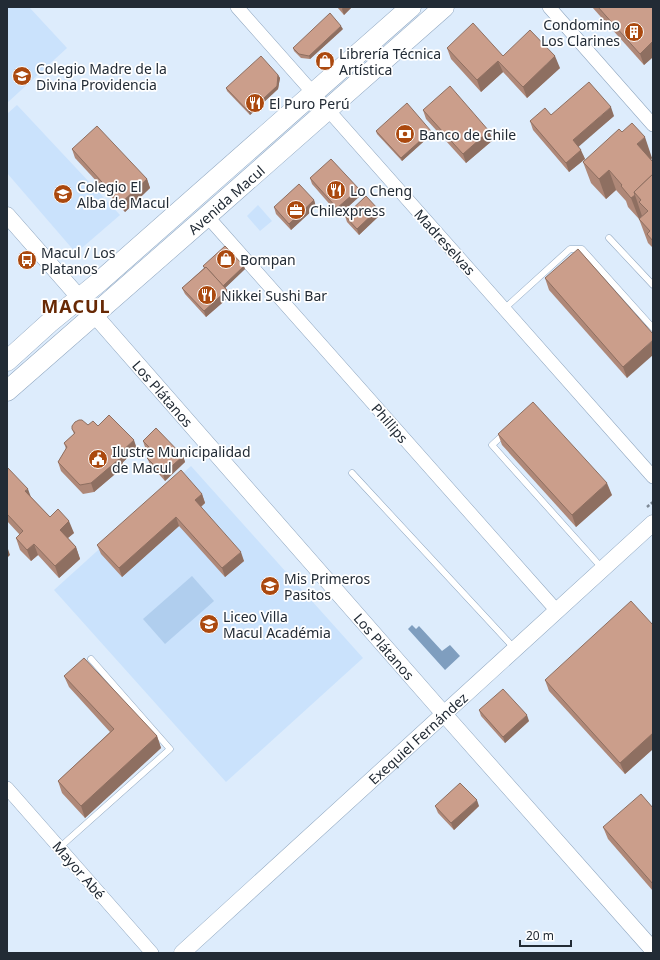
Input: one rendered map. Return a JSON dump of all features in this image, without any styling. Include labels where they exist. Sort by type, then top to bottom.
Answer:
[{"type":"main road","name":"Avenida Macul","points":[[7,361],[411,7]]},
{"type":"main road","name":"Avenida Macul","points":[[7,391],[208,216],[444,7]]},
{"type":"street","name":"Madreselvas","points":[[237,7],[653,477]]},
{"type":"street","points":[[549,7],[653,125]]},
{"type":"street","name":"Los Plátanos","points":[[7,215],[653,950]]},
{"type":"street","name":"Phillips","points":[[208,216],[557,611]]},
{"type":"street","name":"Exequiel Fernández","points":[[182,953],[653,523]]},
{"type":"street","name":"Mayor Abé","points":[[7,788],[152,953]]},
{"type":"lane","points":[[610,238],[653,285]]},
{"type":"lane","points":[[504,309],[570,249],[582,249],[653,328]]},
{"type":"lane","points":[[509,430],[492,445],[603,569]]},
{"type":"lane","points":[[352,473],[515,649]]},
{"type":"lane","points":[[59,848],[170,749],[91,659]]},
{"type":"shaded area","name":"Colegio Madre de la Divina Providencia","points":[[7,7],[29,7],[67,48],[7,103]]},
{"type":"shaded area","name":"Colegio El Alba de Macul","points":[[17,105],[120,215],[76,253],[7,173],[7,114]]},
{"type":"shaded area","points":[[258,205],[272,221],[260,231],[247,216]]},
{"type":"shaded area","name":"Liceo Villa Macul Académia","points":[[191,466],[363,658],[226,782],[54,590]]},
{"type":"shaded area","points":[[192,576],[214,601],[165,644],[143,619]]},
{"type":"shaded area","points":[[412,625],[416,629],[419,626],[442,651],[450,645],[460,656],[445,670],[408,629]]},
{"type":"building","name":"Condomino Los Clarines","points":[[598,7],[653,7],[653,41],[640,54]]},
{"type":"building","points":[[330,13],[341,26],[309,56],[299,54],[293,48]]},
{"type":"building","points":[[473,23],[503,56],[530,30],[555,56],[523,87],[498,61],[477,80],[447,48]]},
{"type":"building","points":[[261,56],[278,75],[277,86],[249,112],[226,88]]},
{"type":"building","points":[[589,82],[611,107],[573,140],[581,150],[566,163],[530,121],[545,108],[551,115]]},
{"type":"building","points":[[450,86],[489,131],[463,154],[423,110]]},
{"type":"building","name":"Banco de Chile","points":[[407,103],[431,131],[401,158],[376,131]]},
{"type":"building","points":[[632,123],[645,137],[637,144],[653,162],[653,174],[634,192],[635,195],[631,198],[609,170],[599,179],[583,162],[619,129],[622,132]]},
{"type":"building","points":[[97,126],[147,179],[121,203],[72,149]]},
{"type":"building","name":"Lo Cheng","points":[[331,159],[359,189],[337,208],[310,178]]},
{"type":"building","points":[[653,174],[653,241],[647,234],[650,231],[639,219],[648,211],[639,202],[641,200],[634,192]]},
{"type":"building","name":"Chilexpress","points":[[299,184],[314,200],[289,224],[274,207]]},
{"type":"building","points":[[366,196],[378,209],[357,229],[345,216]]},
{"type":"building","name":"Bompan","points":[[225,246],[244,266],[223,286],[206,267],[205,268],[203,266]]},
{"type":"building","points":[[578,249],[653,334],[653,340],[623,367],[545,278]]},
{"type":"building","name":"Nikkei Sushi Bar","points":[[206,267],[227,290],[204,311],[182,288]]},
{"type":"building","points":[[533,402],[607,483],[572,515],[498,434]]},
{"type":"building","name":"Ilustre Municipalidad de Macul","points":[[109,415],[134,440],[120,453],[118,460],[91,483],[80,485],[58,462],[67,447],[64,443],[75,433],[72,426],[75,422],[82,420],[88,425],[93,421],[98,426]]},
{"type":"building","points":[[156,428],[183,456],[163,474],[147,458],[154,452],[143,441]]},
{"type":"building","points":[[7,467],[28,489],[25,491],[50,517],[58,509],[69,521],[60,530],[76,547],[55,566],[34,544],[27,550],[16,538],[23,531],[7,514]]},
{"type":"building","points":[[181,470],[202,494],[195,500],[241,552],[222,568],[176,517],[119,568],[97,545]]},
{"type":"building","points":[[631,601],[653,625],[653,733],[620,763],[545,680]]},
{"type":"building","points":[[84,658],[157,736],[81,806],[58,781],[114,729],[64,676]]},
{"type":"building","points":[[503,689],[527,715],[503,737],[479,710]]},
{"type":"building","points":[[460,783],[477,800],[451,823],[435,806]]},
{"type":"building","points":[[641,794],[653,808],[653,884],[603,827]]},
{"type":"place","name":"Condomino Los Clarines","points":[[634,32]]},
{"type":"place","name":"Librería Técnica Artística","points":[[325,61]]},
{"type":"place","name":"Colegio Madre de la Divina Providencia","points":[[22,76]]},
{"type":"place","name":"El Puro Perú","points":[[255,103]]},
{"type":"place","name":"Banco de Chile","points":[[405,134]]},
{"type":"place","name":"Lo Cheng","points":[[336,190]]},
{"type":"place","name":"Colegio El Alba de Macul","points":[[63,194]]},
{"type":"place","name":"Chilexpress","points":[[296,210]]},
{"type":"place","name":"Bompan","points":[[226,259]]},
{"type":"place","name":"Macul / Los Platanos","points":[[27,260]]},
{"type":"place","name":"Nikkei Sushi Bar","points":[[207,295]]},
{"type":"place","name":"Ilustre Municipalidad de Macul","points":[[98,459]]},
{"type":"place","name":"Mis Primeros Pasitos","points":[[270,586]]},
{"type":"place","name":"Liceo Villa Macul Académia","points":[[209,624]]},
{"type":"district","name":"MACUL","points":[[76,306]]}]
